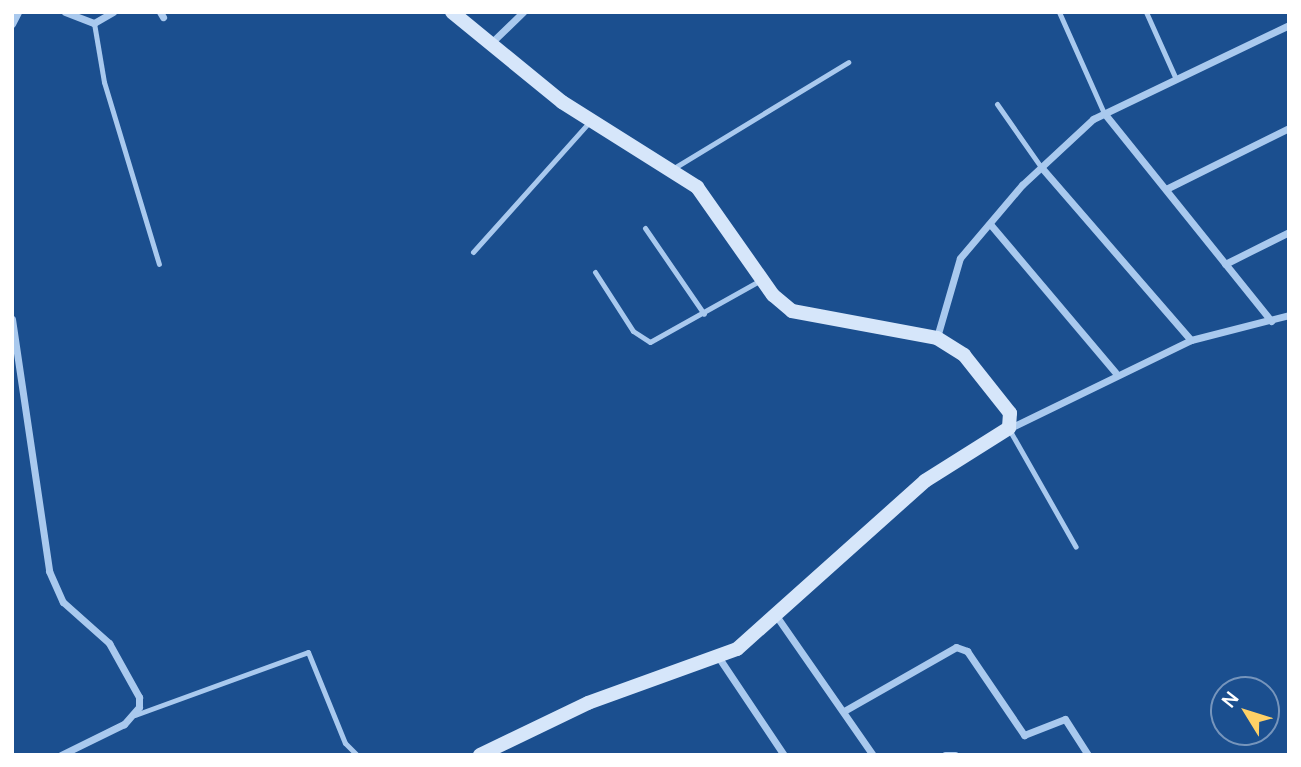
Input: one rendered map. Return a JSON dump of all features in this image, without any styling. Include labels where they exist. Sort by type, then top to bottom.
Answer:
[{"type":"street","points":[[12,24],[18,12]]},
{"type":"street","points":[[65,12],[94,23],[113,12]]},
{"type":"street","points":[[452,12],[489,45],[590,121],[674,168],[718,208],[763,279],[792,311],[815,319],[937,338],[995,388],[1010,413],[1009,428]]},
{"type":"street","points":[[489,45],[523,12]]},
{"type":"street","points":[[937,338],[960,258],[1041,167],[1104,113],[1289,26]]},
{"type":"street","points":[[1104,113],[1271,321]]},
{"type":"street","points":[[1166,189],[1289,128]]},
{"type":"street","points":[[1041,167],[1191,340]]},
{"type":"street","points":[[990,223],[1115,372]]},
{"type":"street","points":[[1226,264],[1289,232]]},
{"type":"street","points":[[480,755],[588,703],[719,658],[777,617],[925,481],[1009,428],[1115,372],[1191,340],[1289,315]]},
{"type":"street","points":[[12,318],[49,571],[63,602],[109,643],[139,697],[135,715],[61,755]]},
{"type":"street","points":[[777,617],[873,755]]},
{"type":"street","points":[[844,711],[956,647],[967,652],[1024,735],[1065,719],[1088,755]]},
{"type":"street","points":[[719,658],[784,755]]},
{"type":"street","points":[[945,755],[955,755]]},
{"type":"lane","points":[[1059,12],[1104,113]]},
{"type":"lane","points":[[1146,12],[1176,79]]},
{"type":"lane","points":[[94,23],[104,82],[159,264]]},
{"type":"lane","points":[[674,168],[849,62]]},
{"type":"lane","points":[[997,104],[1041,167]]},
{"type":"lane","points":[[473,251],[590,121]]},
{"type":"lane","points":[[645,228],[704,314]]},
{"type":"lane","points":[[596,272],[641,339],[663,339],[763,279]]},
{"type":"lane","points":[[1009,428],[1076,547]]},
{"type":"lane","points":[[135,715],[308,652],[345,743],[357,755]]}]
